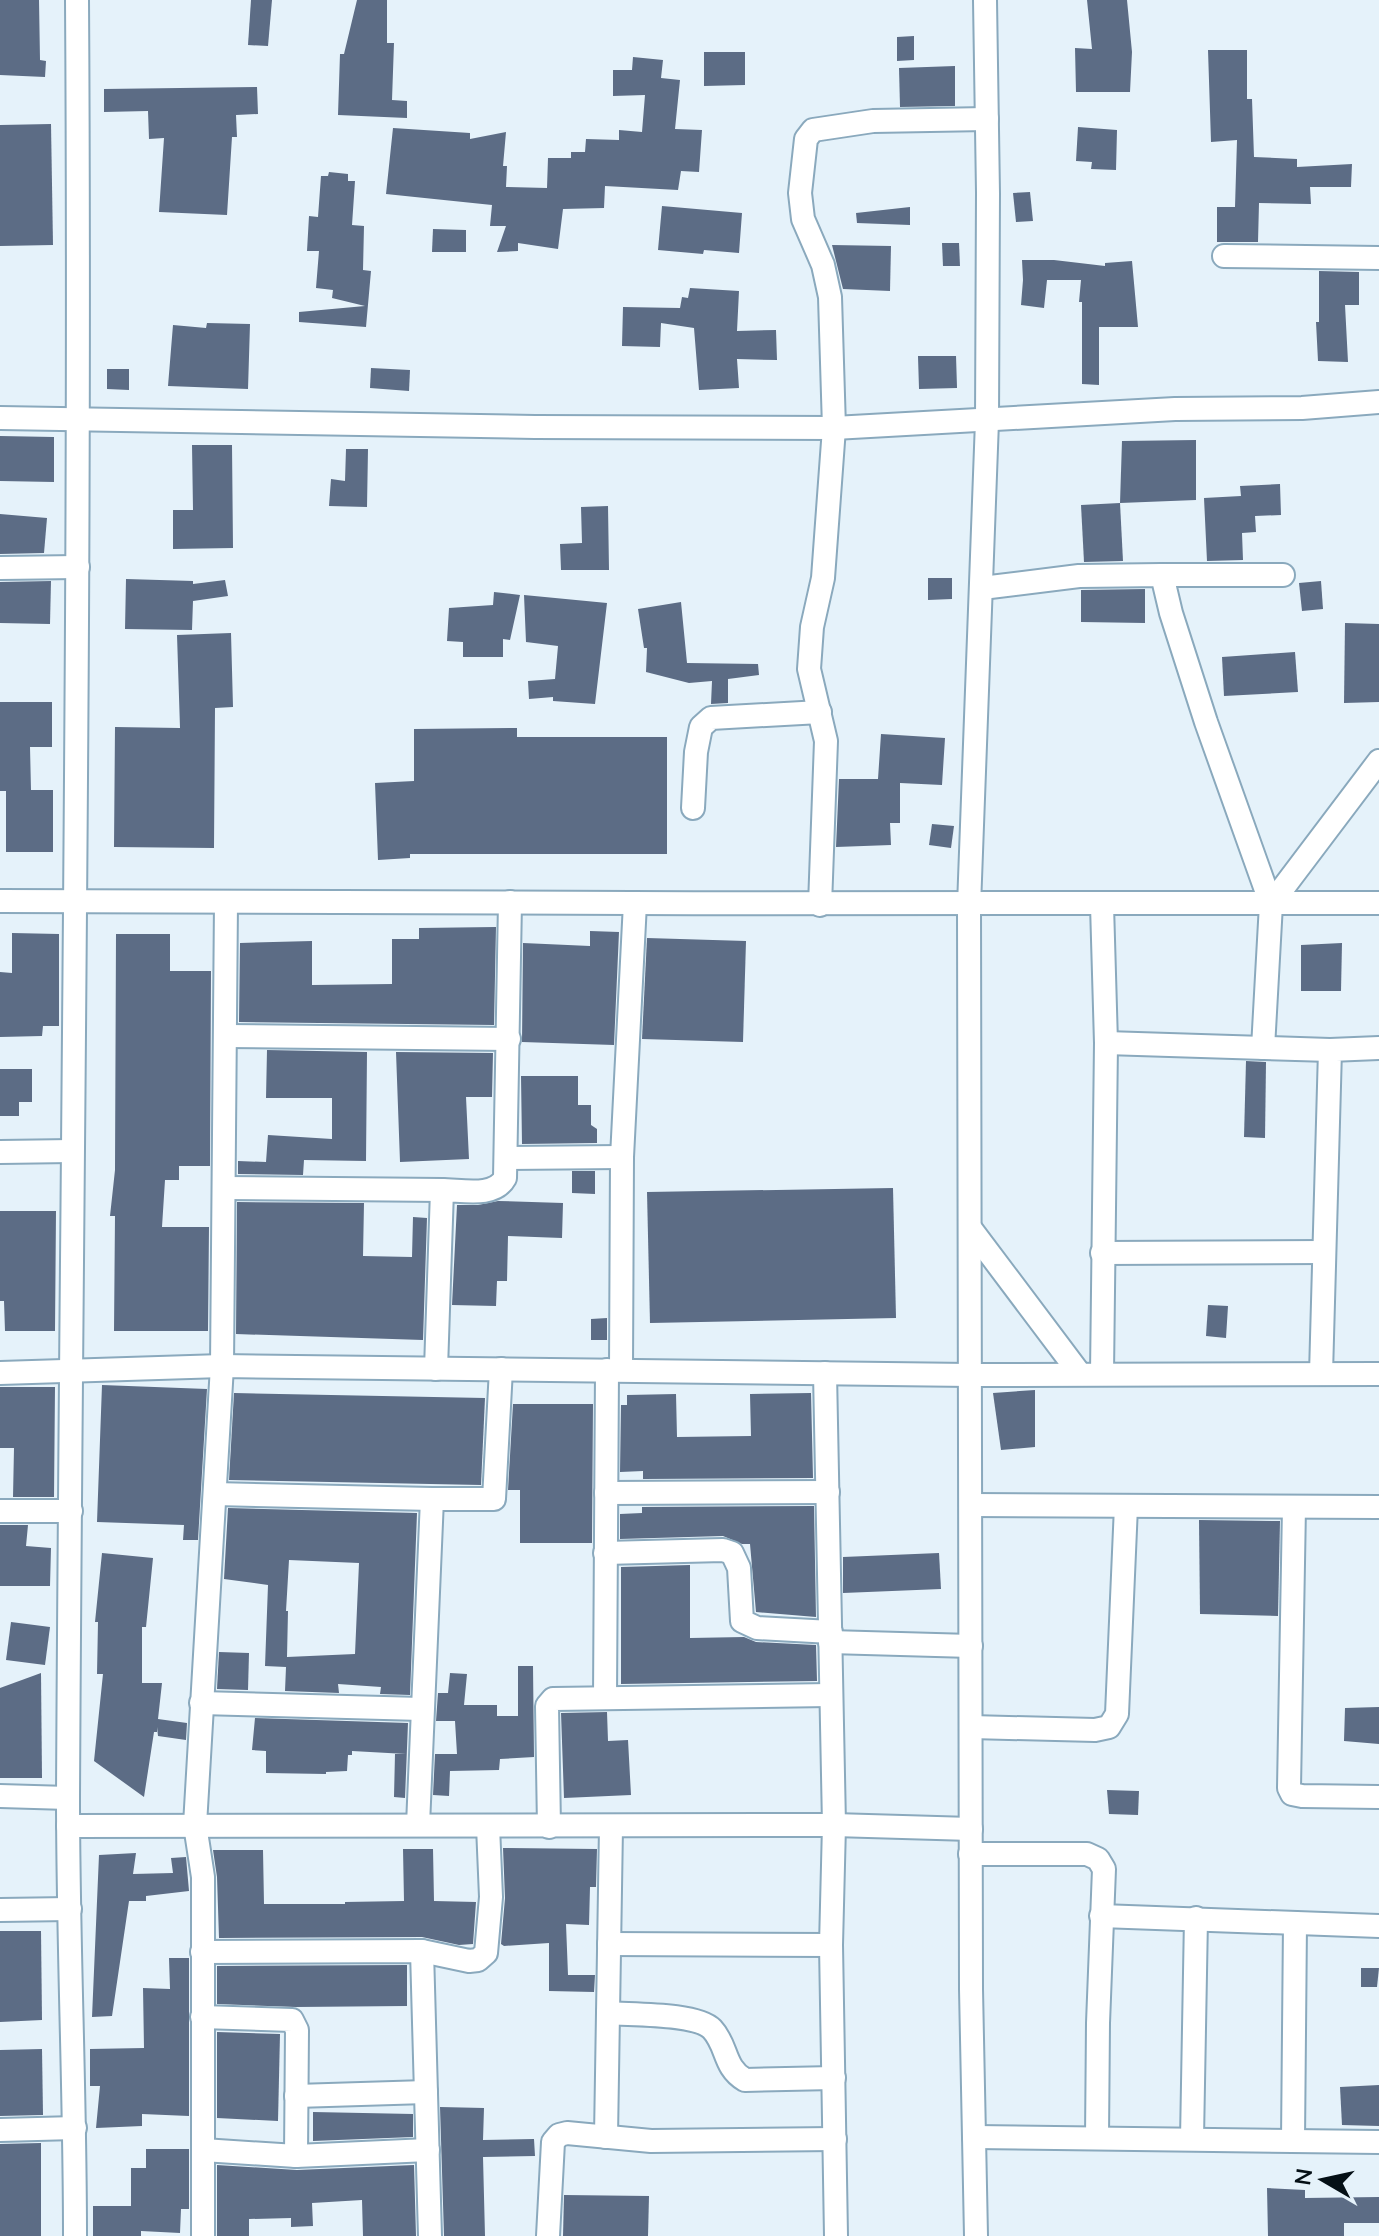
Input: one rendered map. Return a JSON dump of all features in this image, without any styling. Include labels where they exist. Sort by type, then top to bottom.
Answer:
[{"type":"street","points":[[75,2236],[68,1798],[80,418],[77,0]]},
{"type":"street","points":[[976,2236],[970,1854],[969,906],[987,421],[985,0]]},
{"type":"street","points":[[820,905],[826,741],[809,669],[812,627],[823,578],[834,428],[830,297],[823,265],[803,219],[800,193],[806,139],[813,130],[849,124],[987,119]]},
{"type":"street","points":[[1224,256],[1379,258]]},
{"type":"street","points":[[0,418],[535,427],[834,428],[1175,409],[1302,408],[1379,402]]},
{"type":"street","points":[[0,568],[78,567]]},
{"type":"street","points":[[1162,575],[1206,722],[1271,904],[1263,1048]]},
{"type":"street","points":[[982,588],[1079,576],[1283,575]]},
{"type":"street","points":[[693,808],[696,752],[701,727],[711,718],[820,712]]},
{"type":"street","points":[[1271,904],[1379,761]]},
{"type":"street","points":[[0,901],[969,906],[1379,903]]},
{"type":"street","points":[[203,2236],[203,1877],[195,1825],[222,1366],[226,902]]},
{"type":"street","points":[[225,1188],[492,1190],[501,1186],[505,1178],[506,1158],[510,902]]},
{"type":"street","points":[[605,1698],[606,1493],[635,903]]},
{"type":"street","points":[[1091,1374],[1102,1253],[1106,1043],[1102,905]]},
{"type":"street","points":[[226,1036],[509,1039]]},
{"type":"street","points":[[1106,1043],[1330,1050],[1379,1048]]},
{"type":"street","points":[[1321,1374],[1330,1050]]},
{"type":"street","points":[[0,1152],[72,1151]]},
{"type":"street","points":[[506,1158],[622,1157]]},
{"type":"street","points":[[436,1369],[442,1190]]},
{"type":"street","points":[[971,1229],[1091,1374]]},
{"type":"street","points":[[1102,1253],[1324,1252]]},
{"type":"street","points":[[0,1373],[222,1366],[970,1375],[1379,1374]]},
{"type":"street","points":[[215,1494],[494,1499],[501,1369]]},
{"type":"street","points":[[825,1373],[834,1825],[831,1945],[836,2236]]},
{"type":"street","points":[[606,1493],[828,1492]]},
{"type":"street","points":[[418,1825],[432,1499]]},
{"type":"street","points":[[971,1505],[1379,1507]]},
{"type":"street","points":[[971,1727],[1095,1730],[1109,1727],[1117,1714],[1126,1506]]},
{"type":"street","points":[[1294,1507],[1289,1788],[1292,1794],[1302,1796],[1379,1797]]},
{"type":"street","points":[[0,1511],[71,1511]]},
{"type":"street","points":[[605,1553],[723,1550],[732,1553],[739,1568],[742,1621],[757,1628],[830,1637],[971,1646]]},
{"type":"street","points":[[549,1827],[547,1706],[553,1699],[830,1695]]},
{"type":"street","points":[[201,1703],[421,1709]]},
{"type":"street","points":[[0,1796],[68,1798]]},
{"type":"street","points":[[68,1826],[834,1825],[971,1829]]},
{"type":"street","points":[[202,1952],[422,1951],[469,1961],[478,1960],[486,1953],[491,1897],[488,1826]]},
{"type":"street","points":[[606,2137],[611,1827]]},
{"type":"street","points":[[970,1854],[1087,1854],[1098,1859],[1104,1869],[1097,2138]]},
{"type":"street","points":[[0,1910],[70,1909]]},
{"type":"street","points":[[1101,1916],[1379,1926]]},
{"type":"street","points":[[1192,2139],[1196,1918]]},
{"type":"street","points":[[1293,2141],[1295,1923]]},
{"type":"street","points":[[609,1944],[831,1945]]},
{"type":"street","points":[[422,1951],[430,2236]]},
{"type":"street","points":[[608,2013],[692,2019],[712,2029],[733,2073],[745,2080],[834,2078]]},
{"type":"street","points":[[202,2017],[292,2020],[297,2030],[296,2156]]},
{"type":"street","points":[[296,2096],[426,2092]]},
{"type":"street","points":[[0,2130],[75,2128]]},
{"type":"street","points":[[548,2236],[555,2137],[567,2133],[651,2141],[835,2139]]},
{"type":"street","points":[[974,2137],[1379,2142]]},
{"type":"street","points":[[203,2150],[296,2156],[428,2150]]},
{"type":"building","points":[[0,0],[39,0],[40,60],[46,61],[45,77],[0,75]]},
{"type":"building","points":[[251,0],[272,0],[268,46],[248,45]]},
{"type":"building","points":[[357,0],[387,0],[387,43],[394,43],[392,100],[407,101],[407,118],[338,115],[340,54],[344,54]]},
{"type":"building","points":[[1087,0],[1127,0],[1132,52],[1130,92],[1076,92],[1075,48],[1092,49]]},
{"type":"building","points":[[914,36],[914,60],[897,61],[897,37]]},
{"type":"building","points":[[1208,50],[1247,50],[1247,99],[1252,99],[1254,157],[1297,159],[1297,167],[1352,164],[1351,187],[1310,187],[1311,204],[1259,203],[1258,242],[1217,242],[1217,207],[1235,207],[1237,140],[1211,142]]},
{"type":"building","points":[[704,52],[745,52],[745,85],[704,86]]},
{"type":"building","points":[[633,57],[663,60],[661,78],[680,80],[675,129],[702,130],[699,172],[681,171],[678,190],[605,186],[604,208],[563,209],[558,249],[518,243],[518,251],[497,252],[506,226],[490,226],[492,205],[386,194],[393,128],[470,133],[470,139],[506,132],[503,166],[507,166],[506,187],[547,188],[548,158],[571,158],[571,152],[585,152],[586,139],[619,140],[619,130],[642,132],[645,95],[613,96],[613,70],[632,70]]},
{"type":"building","points":[[955,66],[955,106],[900,107],[899,68]]},
{"type":"building","points":[[257,87],[258,114],[236,115],[237,137],[232,137],[227,215],[159,212],[164,138],[149,139],[148,111],[104,112],[104,89]]},
{"type":"building","points":[[51,124],[53,245],[0,246],[0,125]]},
{"type":"building","points":[[1078,127],[1117,130],[1116,170],[1091,169],[1092,162],[1076,161]]},
{"type":"building","points":[[329,172],[348,174],[348,181],[355,181],[352,225],[364,226],[363,270],[371,271],[366,327],[299,322],[299,312],[365,306],[332,298],[333,290],[316,288],[319,251],[307,251],[309,216],[318,217],[321,176],[328,176]]},
{"type":"building","points":[[1030,192],[1033,221],[1016,222],[1013,193]]},
{"type":"building","points":[[662,206],[742,213],[739,253],[658,250]]},
{"type":"building","points":[[910,207],[910,225],[857,223],[856,213]]},
{"type":"building","points":[[433,229],[466,230],[466,252],[432,252]]},
{"type":"building","points":[[942,243],[959,243],[960,266],[943,266]]},
{"type":"building","points":[[832,245],[891,246],[890,291],[843,289]]},
{"type":"building","points":[[1022,260],[1105,266],[1105,263],[1132,261],[1138,327],[1099,327],[1099,385],[1082,384],[1081,280],[1047,280],[1044,308],[1021,305]]},
{"type":"building","points":[[1319,271],[1359,272],[1359,305],[1345,305],[1348,362],[1318,361],[1316,322],[1319,322]]},
{"type":"building","points":[[690,288],[739,291],[737,331],[776,330],[777,360],[737,359],[739,388],[699,390],[694,328],[661,323],[660,347],[622,346],[623,307],[680,308],[682,297],[688,298]]},
{"type":"building","points":[[207,323],[250,324],[248,389],[168,386],[173,325],[206,328]]},
{"type":"building","points":[[918,356],[956,356],[957,388],[919,389]]},
{"type":"building","points":[[371,368],[410,370],[409,391],[370,388]]},
{"type":"building","points":[[107,369],[129,369],[129,390],[107,389]]},
{"type":"building","points":[[0,436],[54,437],[54,482],[0,481]]},
{"type":"building","points":[[1196,440],[1196,500],[1120,503],[1122,441]]},
{"type":"building","points":[[192,445],[232,445],[233,548],[173,549],[173,510],[193,510]]},
{"type":"building","points":[[346,449],[368,449],[367,507],[329,506],[331,479],[345,481]]},
{"type":"building","points":[[1280,484],[1281,515],[1255,516],[1256,532],[1242,533],[1243,560],[1207,561],[1204,498],[1241,496],[1240,486]]},
{"type":"building","points":[[1120,503],[1123,561],[1084,562],[1081,505]]},
{"type":"building","points":[[608,506],[609,570],[561,570],[560,544],[582,543],[581,507]]},
{"type":"building","points":[[0,514],[47,518],[44,553],[0,554]]},
{"type":"building","points":[[928,578],[952,578],[952,599],[928,600]]},
{"type":"building","points":[[126,579],[193,581],[193,584],[225,580],[228,596],[193,601],[192,630],[125,629]]},
{"type":"building","points":[[51,581],[50,624],[0,623],[0,582]]},
{"type":"building","points":[[1321,581],[1323,609],[1302,611],[1299,583]]},
{"type":"building","points":[[1145,589],[1145,623],[1081,622],[1081,590]]},
{"type":"building","points":[[494,592],[520,595],[510,640],[503,639],[503,657],[463,657],[463,642],[447,641],[449,608],[493,605]]},
{"type":"building","points":[[524,595],[607,603],[595,704],[553,701],[553,697],[529,699],[528,681],[555,679],[558,646],[526,642]]},
{"type":"building","points":[[681,602],[687,663],[758,664],[759,675],[728,679],[728,703],[711,704],[712,681],[689,683],[646,672],[647,648],[644,648],[638,609]]},
{"type":"building","points":[[1345,623],[1379,624],[1379,702],[1344,703]]},
{"type":"building","points":[[231,633],[233,707],[215,708],[214,848],[114,847],[115,727],[180,728],[177,635]]},
{"type":"building","points":[[1295,652],[1298,692],[1224,696],[1222,657]]},
{"type":"building","points":[[0,702],[52,702],[52,747],[30,747],[31,790],[53,790],[53,852],[6,852],[6,791],[0,791]]},
{"type":"building","points":[[517,728],[517,737],[667,737],[667,854],[410,854],[410,858],[378,860],[375,783],[414,781],[414,729]]},
{"type":"building","points":[[881,734],[945,738],[942,785],[900,783],[900,823],[890,823],[891,845],[836,847],[839,779],[878,779]]},
{"type":"building","points":[[932,824],[954,826],[951,848],[929,845]]},
{"type":"building","points":[[496,927],[494,1025],[239,1022],[240,943],[312,941],[312,985],[392,984],[392,939],[419,939],[419,928]]},
{"type":"building","points":[[590,931],[619,932],[614,1045],[522,1042],[523,943],[590,946]]},
{"type":"building","points":[[12,933],[59,934],[59,1026],[43,1026],[42,1036],[0,1037],[0,972],[12,973]]},
{"type":"building","points":[[116,934],[170,934],[170,971],[211,971],[210,1166],[179,1166],[179,1180],[165,1180],[162,1227],[209,1227],[208,1331],[114,1331],[115,1216],[110,1216],[115,1170]]},
{"type":"building","points":[[647,938],[746,941],[743,1042],[642,1039]]},
{"type":"building","points":[[1342,943],[1341,991],[1301,991],[1301,945]]},
{"type":"building","points":[[267,1050],[367,1052],[366,1161],[304,1160],[303,1175],[238,1174],[238,1161],[266,1162],[268,1135],[332,1139],[332,1098],[266,1098]]},
{"type":"building","points":[[396,1052],[493,1053],[492,1097],[466,1097],[469,1159],[400,1162]]},
{"type":"building","points":[[1246,1061],[1266,1062],[1265,1138],[1244,1137]]},
{"type":"building","points":[[0,1069],[32,1069],[32,1102],[19,1102],[19,1116],[0,1116]]},
{"type":"building","points":[[521,1076],[578,1076],[578,1105],[591,1105],[591,1125],[597,1129],[597,1143],[522,1144]]},
{"type":"building","points":[[572,1171],[595,1171],[595,1194],[572,1193]]},
{"type":"building","points":[[893,1188],[896,1318],[650,1323],[647,1192]]},
{"type":"building","points":[[498,1201],[563,1203],[562,1238],[508,1236],[507,1281],[497,1281],[496,1306],[452,1305],[457,1205]]},
{"type":"building","points":[[237,1202],[364,1203],[363,1256],[412,1257],[413,1217],[427,1218],[423,1340],[236,1334]]},
{"type":"building","points":[[0,1211],[56,1211],[55,1331],[5,1331],[4,1301],[0,1301]]},
{"type":"building","points":[[1208,1305],[1228,1306],[1226,1338],[1206,1336]]},
{"type":"building","points":[[607,1318],[607,1340],[591,1340],[591,1319]]},
{"type":"building","points":[[102,1385],[207,1389],[198,1540],[183,1540],[184,1525],[97,1522]]},
{"type":"building","points":[[0,1387],[55,1387],[54,1497],[13,1497],[14,1448],[0,1448]]},
{"type":"building","points":[[1035,1390],[1035,1447],[1001,1450],[993,1393]]},
{"type":"building","points":[[234,1393],[485,1398],[481,1485],[229,1480]]},
{"type":"building","points":[[811,1393],[813,1478],[643,1479],[643,1471],[620,1472],[621,1405],[627,1405],[627,1395],[676,1394],[677,1437],[751,1436],[750,1394]]},
{"type":"building","points":[[513,1404],[593,1404],[592,1543],[520,1543],[520,1490],[508,1490]]},
{"type":"building","points":[[814,1506],[816,1617],[756,1612],[750,1544],[723,1536],[620,1539],[620,1514],[642,1513],[642,1507]]},
{"type":"building","points":[[228,1508],[417,1513],[410,1695],[380,1694],[381,1687],[338,1684],[339,1693],[285,1691],[286,1667],[265,1666],[268,1585],[224,1579]],"holes":[[[289,1560],[359,1563],[355,1654],[287,1657]]]},
{"type":"building","points":[[1199,1520],[1280,1521],[1278,1616],[1200,1614]]},
{"type":"building","points":[[0,1525],[28,1525],[26,1546],[51,1548],[50,1586],[0,1586]]},
{"type":"building","points":[[102,1553],[153,1558],[146,1627],[142,1627],[142,1683],[162,1683],[158,1719],[187,1723],[186,1740],[158,1736],[157,1727],[157,1732],[154,1732],[144,1797],[94,1761],[103,1674],[97,1674],[98,1622],[95,1622]]},
{"type":"building","points":[[939,1553],[941,1589],[843,1593],[843,1557]]},
{"type":"building","points":[[690,1565],[690,1638],[744,1637],[756,1642],[816,1645],[817,1681],[621,1684],[621,1567]]},
{"type":"building","points":[[11,1622],[50,1627],[45,1665],[6,1660]]},
{"type":"building","points":[[219,1652],[249,1653],[248,1690],[217,1689]]},
{"type":"building","points":[[518,1666],[533,1666],[534,1757],[500,1759],[499,1770],[450,1771],[449,1796],[433,1795],[435,1754],[457,1754],[455,1721],[436,1721],[438,1693],[448,1693],[450,1673],[467,1674],[464,1705],[497,1705],[497,1716],[518,1716]]},
{"type":"building","points":[[41,1673],[42,1778],[0,1778],[0,1688]]},
{"type":"building","points":[[1379,1707],[1379,1744],[1344,1741],[1345,1708]]},
{"type":"building","points":[[607,1712],[608,1741],[628,1740],[631,1795],[564,1798],[561,1713]]},
{"type":"building","points":[[255,1718],[408,1723],[405,1798],[394,1797],[395,1754],[406,1754],[352,1751],[352,1755],[348,1755],[347,1771],[326,1774],[266,1773],[266,1751],[252,1750]]},
{"type":"building","points":[[1107,1790],[1139,1791],[1138,1815],[1109,1814]]},
{"type":"building","points":[[503,1848],[597,1849],[596,1887],[590,1887],[589,1925],[566,1924],[568,1975],[595,1975],[594,1992],[549,1991],[549,1943],[501,1944],[505,1898]]},
{"type":"building","points":[[403,1849],[433,1849],[434,1901],[476,1902],[473,1944],[459,1945],[422,1937],[219,1938],[213,1850],[263,1850],[264,1904],[345,1904],[404,1901]]},
{"type":"building","points":[[136,1853],[133,1874],[173,1873],[171,1858],[186,1857],[189,1891],[146,1896],[146,1901],[129,1901],[112,2016],[92,2017],[99,1855]]},
{"type":"building","points":[[0,1931],[41,1931],[42,2020],[0,2022]]},
{"type":"building","points":[[169,1958],[189,1958],[189,2116],[142,2114],[142,2126],[96,2128],[100,2086],[90,2086],[90,2049],[144,2048],[143,1988],[170,1989]]},
{"type":"building","points":[[407,1965],[407,2006],[217,2004],[217,1966]]},
{"type":"building","points":[[1361,1968],[1379,1968],[1377,1987],[1361,1987]]},
{"type":"building","points":[[217,2032],[280,2034],[278,2121],[217,2118]]},
{"type":"building","points":[[42,2049],[43,2115],[0,2116],[0,2050]]},
{"type":"building","points":[[1379,2085],[1379,2126],[1342,2125],[1340,2087]]},
{"type":"building","points":[[440,2107],[484,2108],[483,2140],[534,2139],[535,2156],[483,2157],[485,2236],[444,2236]]},
{"type":"building","points":[[313,2112],[413,2114],[413,2137],[313,2141]]},
{"type":"building","points":[[41,2143],[41,2236],[0,2236],[0,2144]]},
{"type":"building","points":[[146,2149],[189,2149],[189,2209],[181,2209],[180,2233],[141,2231],[141,2236],[93,2236],[93,2206],[131,2206],[131,2168],[146,2168]]},
{"type":"building","points":[[217,2165],[297,2170],[414,2165],[416,2236],[363,2236],[362,2200],[312,2203],[313,2226],[291,2227],[291,2218],[249,2219],[249,2236],[217,2236]]},
{"type":"building","points":[[1267,2188],[1305,2190],[1305,2198],[1379,2197],[1379,2223],[1344,2223],[1344,2236],[1268,2236]]},
{"type":"building","points":[[564,2195],[649,2196],[648,2236],[563,2236]]}]
